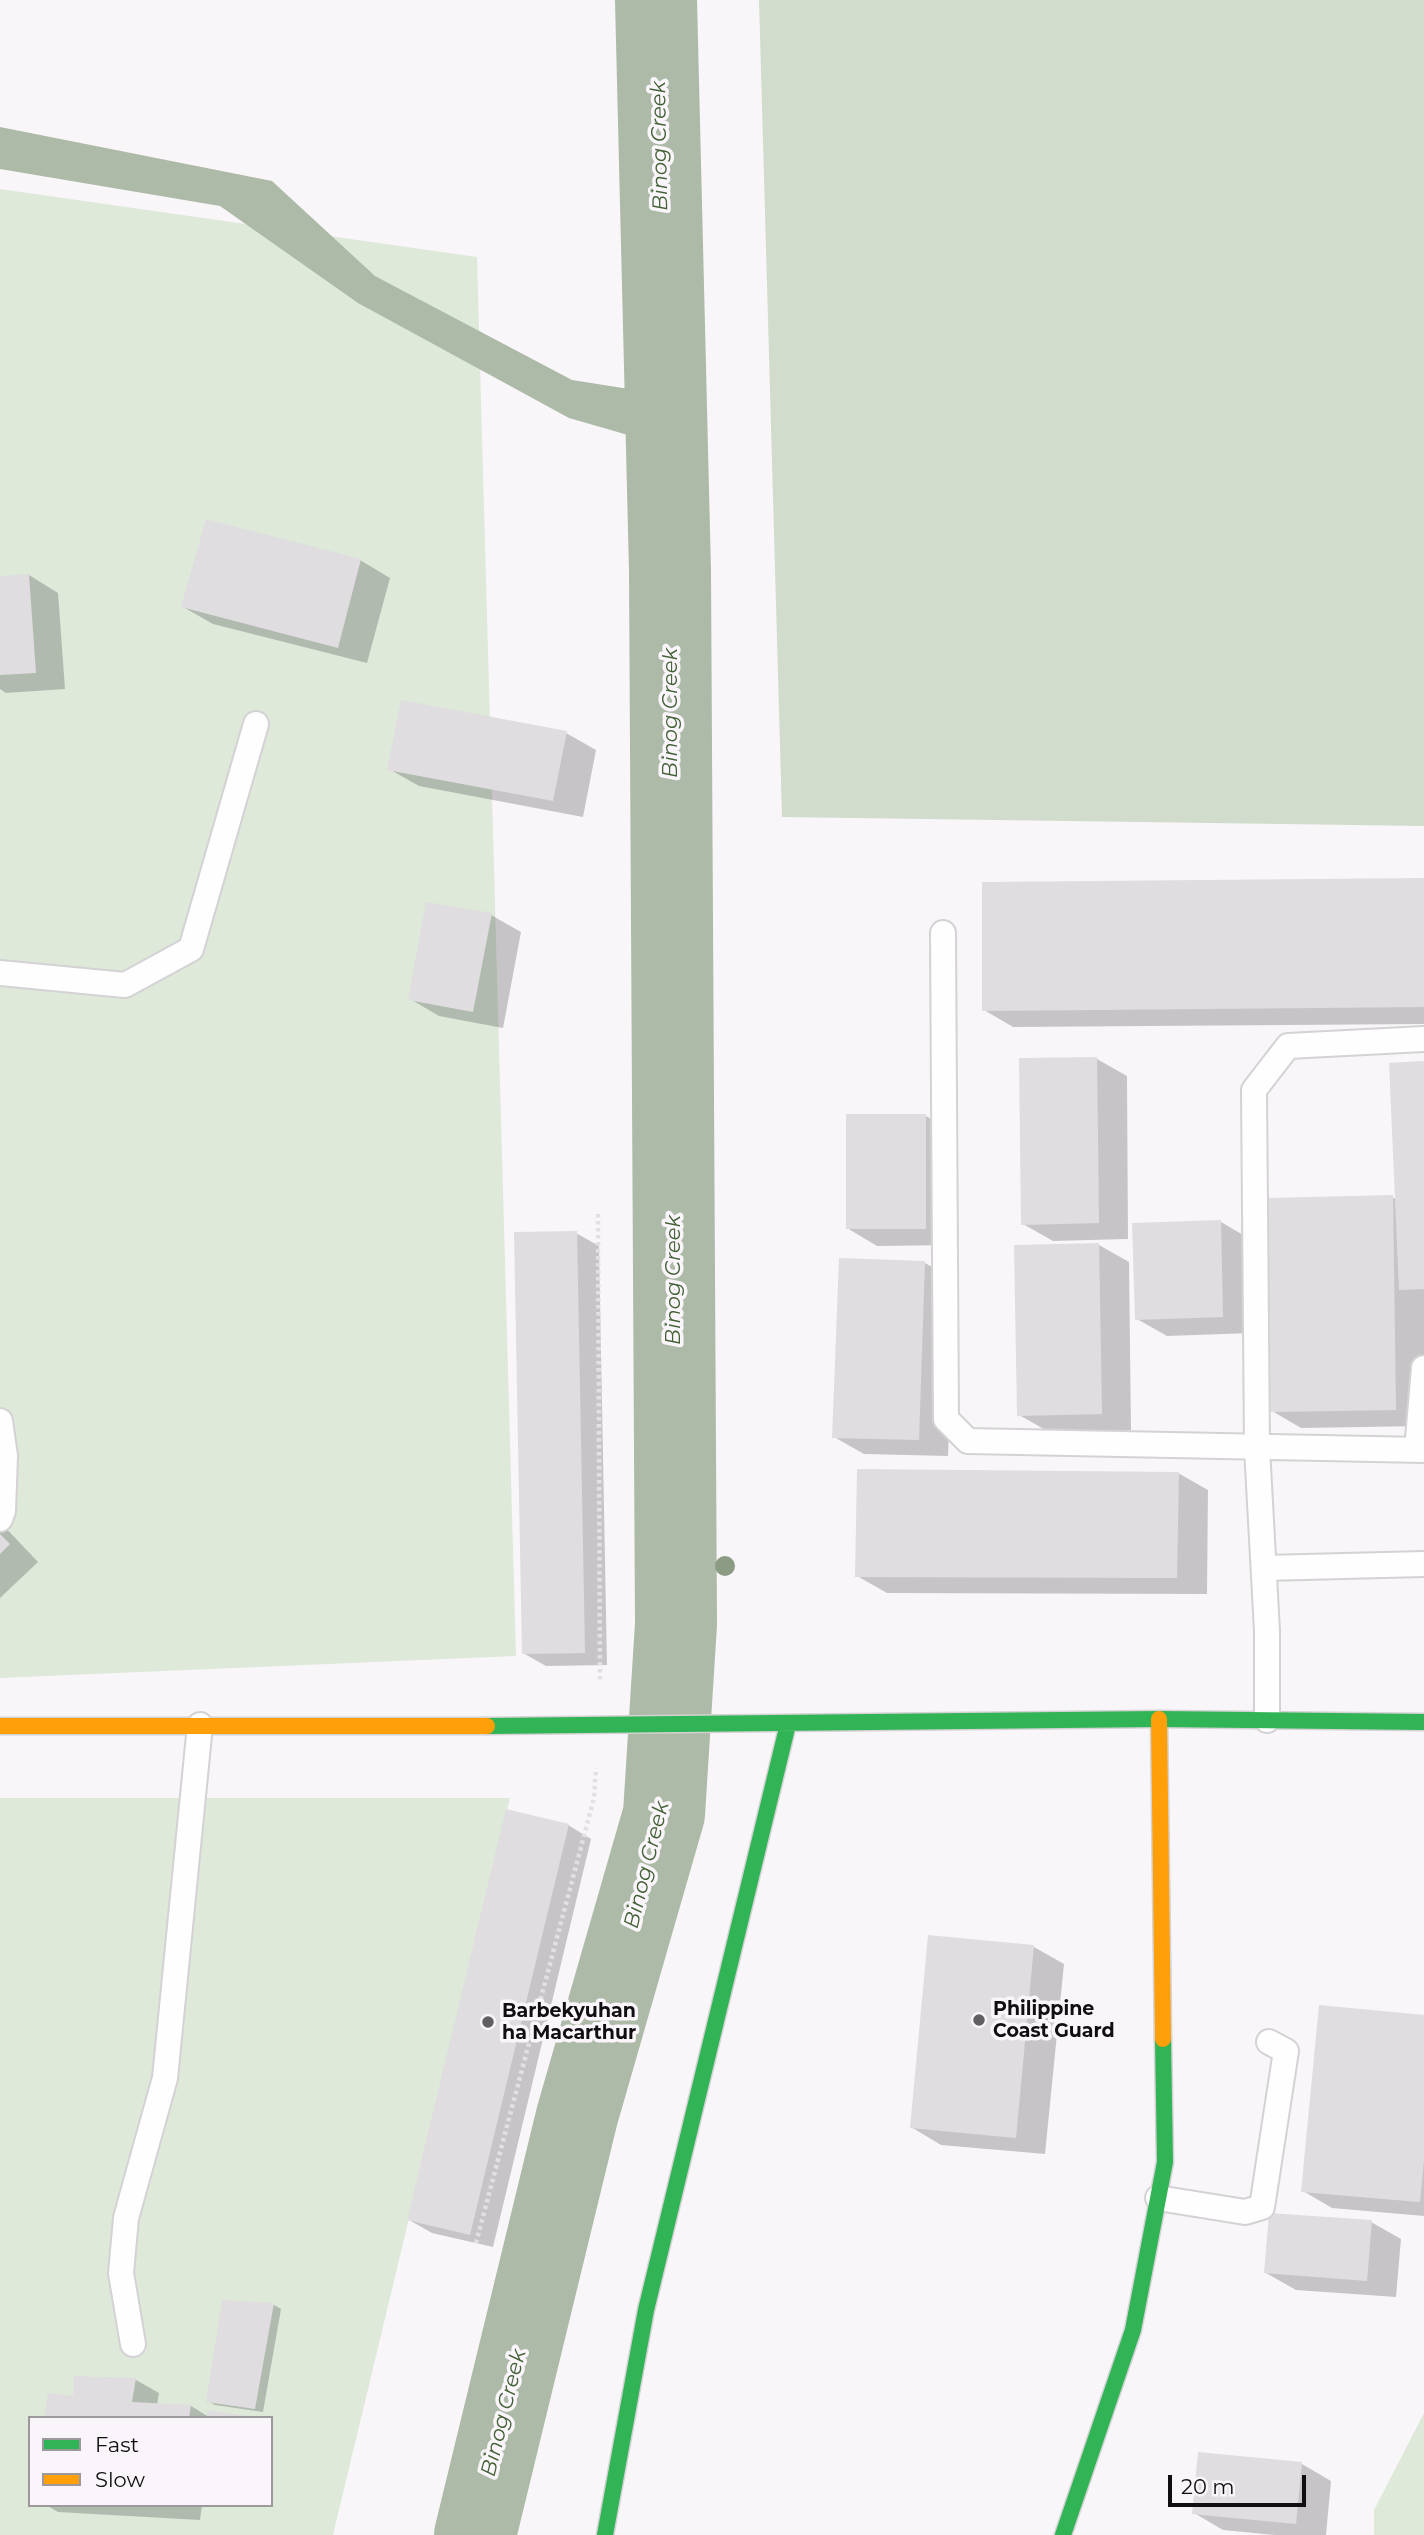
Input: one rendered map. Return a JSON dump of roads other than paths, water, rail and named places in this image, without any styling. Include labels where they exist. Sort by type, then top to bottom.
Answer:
[{"type":"street","points":[[1063,2535],[1133,2330],[1165,2162],[1159,1719]]},
{"type":"street","points":[[0,1726],[788,1724],[1159,1719],[1424,1722]]},
{"type":"street","points":[[605,2535],[646,2310],[788,1724]]},
{"type":"lane","points":[[0,973],[125,985],[191,948],[256,724]]},
{"type":"lane","points":[[943,933],[946,1419],[968,1441],[1421,1450],[1424,1368]]},
{"type":"lane","points":[[1267,1720],[1267,1631],[1257,1448],[1254,1090],[1288,1046],[1424,1039]]},
{"type":"lane","points":[[0,1421],[5,1456],[3,1511],[0,1519]]},
{"type":"lane","points":[[1264,1568],[1424,1564]]},
{"type":"lane","points":[[133,2344],[121,2273],[126,2218],[165,2078],[200,1725]]},
{"type":"lane","points":[[1158,2198],[1245,2212],[1262,2207],[1286,2051],[1269,2042]]},
{"type":"waterway","name":"Binog Creek","points":[[475,2535],[577,2116],[664,1814],[676,1624],[670,571],[656,0]]},
{"type":"place","name":"Philippine Coast Guard","points":[[979,2020]]},
{"type":"place","name":"Barbekyuhan ha Macarthur","points":[[488,2022]]}]
